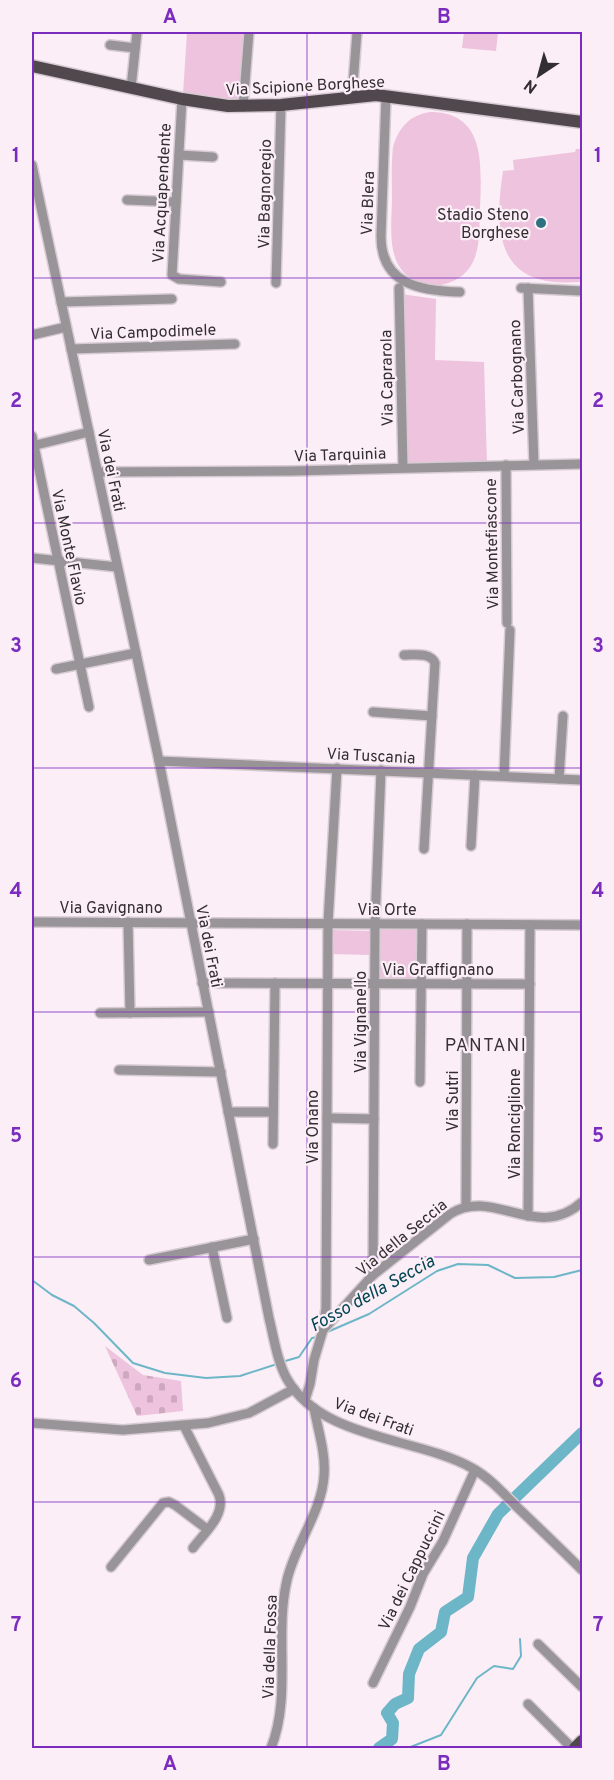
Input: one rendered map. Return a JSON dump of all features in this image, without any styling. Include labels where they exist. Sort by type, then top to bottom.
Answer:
[{"type":"main road","name":"Via Scipione Borghese","points":[[32,66],[217,105],[243,107],[281,105],[352,97],[386,96],[582,122]]},
{"type":"main road","points":[[573,1749],[582,1741]]},
{"type":"street","points":[[131,88],[137,32]]},
{"type":"street","points":[[243,107],[249,32]]},
{"type":"street","points":[[352,97],[357,32]]},
{"type":"street","points":[[110,45],[135,48]]},
{"type":"street","name":"Via Blera","points":[[386,96],[381,236],[384,259],[394,274],[409,285],[430,290],[460,292]]},
{"type":"street","name":"Via Acquapendente","points":[[182,99],[172,275],[181,280],[221,282]]},
{"type":"street","name":"Via Bagnoregio","points":[[276,284],[281,105]]},
{"type":"street","points":[[179,155],[213,157]]},
{"type":"street","name":"Via dei Frati","points":[[32,165],[33,184],[43,218],[159,761],[228,1112],[282,1367],[294,1389],[314,1408],[345,1424],[450,1458],[476,1470],[582,1570]]},
{"type":"street","points":[[128,200],[176,202]]},
{"type":"street","points":[[32,217],[43,218]]},
{"type":"street","name":"Via Caprarola","points":[[399,288],[403,468]]},
{"type":"street","name":"Via Carbognano","points":[[534,465],[525,288],[582,291]]},
{"type":"street","points":[[61,302],[172,299]]},
{"type":"street","points":[[32,335],[66,327]]},
{"type":"street","name":"Via Campodimele","points":[[71,349],[235,344]]},
{"type":"street","points":[[32,442],[89,432]]},
{"type":"street","name":"Via Monte Flavio","points":[[32,442],[89,707]]},
{"type":"street","name":"Via Tarquinia","points":[[98,472],[582,464]]},
{"type":"street","name":"Via Montefiascone","points":[[504,776],[509,627],[506,465]]},
{"type":"street","points":[[32,558],[117,567]]},
{"type":"street","points":[[56,669],[136,653]]},
{"type":"street","points":[[404,655],[426,655],[434,660],[424,849]]},
{"type":"street","points":[[373,712],[432,716]]},
{"type":"street","points":[[559,779],[563,716]]},
{"type":"street","name":"Via Tuscania","points":[[159,761],[582,780]]},
{"type":"street","name":"Via Onano","points":[[323,1330],[326,1308],[328,923],[337,768]]},
{"type":"street","name":"Via Vignanello","points":[[373,1275],[375,924],[381,770]]},
{"type":"street","points":[[471,846],[475,775]]},
{"type":"street","name":"Via Gavignano","points":[[32,922],[190,922]]},
{"type":"street","points":[[128,922],[130,1013]]},
{"type":"street","name":"Via Orte","points":[[190,922],[582,925]]},
{"type":"street","points":[[420,1082],[422,924]]},
{"type":"street","name":"Via Sutri","points":[[466,1207],[467,924]]},
{"type":"street","name":"Via Ronciglione","points":[[528,1216],[530,925]]},
{"type":"street","name":"Via Graffignano","points":[[202,983],[530,984]]},
{"type":"street","points":[[273,1144],[275,983]]},
{"type":"street","points":[[100,1012],[209,1012]]},
{"type":"street","points":[[119,1070],[220,1072]]},
{"type":"street","points":[[228,1112],[273,1112]]},
{"type":"street","points":[[327,1118],[374,1119]]},
{"type":"street","name":"Via della Seccia","points":[[304,1400],[323,1330],[373,1275],[450,1214],[466,1207],[489,1207],[545,1218],[562,1216],[582,1202]]},
{"type":"street","points":[[148,1260],[254,1239]]},
{"type":"street","points":[[212,1247],[227,1318]]},
{"type":"street","points":[[32,1423],[118,1430],[211,1423],[241,1416],[294,1389]]},
{"type":"street","name":"Via della Fossa","points":[[271,1749],[282,1707],[281,1657],[286,1586],[319,1497],[324,1477],[314,1408]]},
{"type":"street","points":[[184,1426],[221,1500],[219,1512],[193,1548]]},
{"type":"street","name":"Via dei Cappuccini","points":[[373,1683],[410,1607],[423,1574],[443,1542],[476,1470]]},
{"type":"street","points":[[111,1567],[163,1503],[175,1505],[207,1529]]},
{"type":"street","points":[[538,1644],[582,1687]]},
{"type":"street","points":[[528,1704],[573,1749]]},
{"type":"green space","points":[[187,32],[247,32],[241,104],[183,94]]},
{"type":"green space","points":[[464,32],[498,32],[496,51],[462,48]]},
{"type":"green space","points":[[430,112],[449,115],[462,122],[472,132],[480,161],[481,177],[479,239],[474,261],[458,278],[436,285],[416,281],[405,274],[394,254],[391,228],[393,147],[406,123]]},
{"type":"green space","name":"Stadio Steno Borghese","points":[[576,149],[582,149],[582,282],[554,282],[534,277],[519,269],[509,256],[503,242],[500,225],[499,207],[503,171],[514,170],[513,160],[575,152]]},
{"type":"green space","points":[[401,294],[436,299],[435,360],[484,362],[487,464],[405,466]]},
{"type":"green space","points":[[377,928],[417,929],[417,981],[377,981]]},
{"type":"green space","points":[[330,930],[371,931],[370,955],[329,954]]},
{"type":"green space","points":[[105,1346],[143,1375],[181,1381],[183,1411],[137,1416]]},
{"type":"waterway","name":"Fosso della Seccia","points":[[325,1333],[369,1314],[437,1271],[458,1264],[488,1265],[515,1278],[554,1277],[582,1270]]},
{"type":"waterway","name":"Fosso della Seccia","points":[[32,1280],[52,1295],[74,1306],[133,1363],[165,1373],[206,1378],[240,1376],[277,1364]]},
{"type":"waterway","name":"Fosso della Seccia","points":[[282,1362],[299,1357],[312,1338],[317,1337]]},
{"type":"waterway","points":[[379,1748],[392,1739],[393,1723],[387,1713],[395,1704],[408,1698],[409,1674],[419,1649],[441,1632],[445,1612],[468,1597],[473,1558],[498,1514],[582,1433]]},
{"type":"waterway","points":[[408,1748],[441,1735],[477,1678],[494,1666],[513,1669],[521,1656],[520,1639]]},
{"type":"place","name":"Stadio Steno Borghese","points":[[541,223]]},
{"type":"district","name":"PANTANI","points":[[486,1045]]}]
